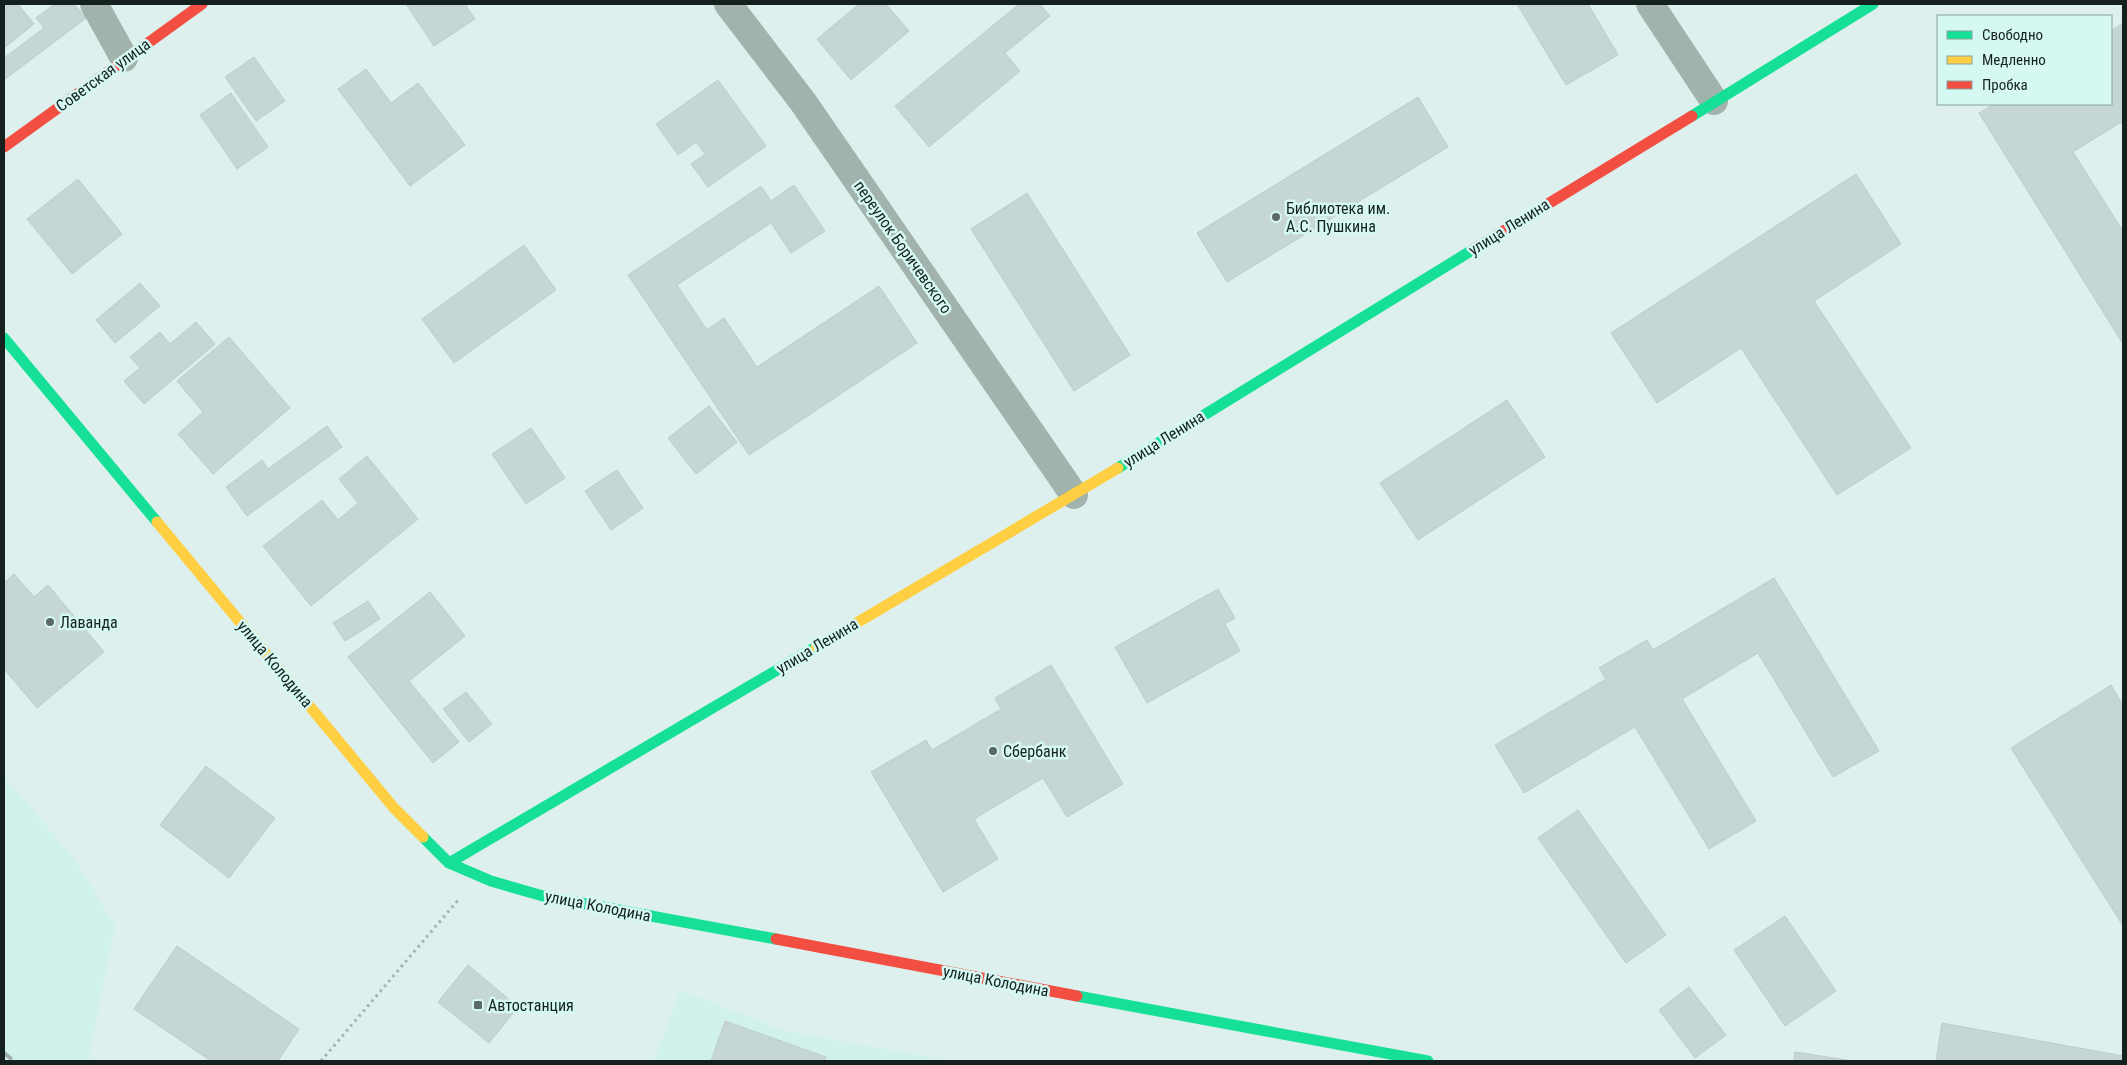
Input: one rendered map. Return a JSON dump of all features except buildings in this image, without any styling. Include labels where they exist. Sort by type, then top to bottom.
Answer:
[{"type":"street","points":[[94,4],[124,58]]},
{"type":"street","name":"Советская улица","points":[[4,147],[124,58],[202,4]]},
{"type":"street","name":"переулок Боричевского","points":[[728,4],[803,102],[1074,495]]},
{"type":"street","points":[[1650,4],[1714,101]]},
{"type":"street","name":"улица Ленина","points":[[449,862],[1074,495],[1873,4]]},
{"type":"street","name":"улица Колодина","points":[[4,338],[394,808],[449,862],[479,875],[543,896],[1428,1061]]},
{"type":"path","points":[[321,1061],[479,875]]},
{"type":"shaded area","points":[[4,776],[74,858],[115,925],[89,1057],[95,1061],[4,1061]]},
{"type":"shaded area","points":[[680,990],[785,1031],[951,1061],[654,1061]]},
{"type":"railway","points":[[4,1053],[14,1061]]},
{"type":"traffic: fast","points":[[1692,116],[1873,4]]},
{"type":"traffic: fast","points":[[1118,468],[1474,249]]},
{"type":"traffic: fast","points":[[4,338],[157,522]]},
{"type":"traffic: fast","points":[[449,863],[816,647]]},
{"type":"traffic: fast","points":[[423,837],[449,863],[491,881],[543,896],[776,939]]},
{"type":"traffic: fast","points":[[1077,996],[1428,1061]]},
{"type":"traffic: slow","points":[[816,647],[1118,468]]},
{"type":"traffic: slow","points":[[157,522],[394,808],[423,837]]},
{"type":"traffic: jam","points":[[4,147],[202,4]]},
{"type":"traffic: jam","points":[[1474,249],[1692,116]]},
{"type":"traffic: jam","points":[[776,939],[1077,996]]},
{"type":"place","name":"Библиотека им. А.С. Пушкина","points":[[1276,217]]},
{"type":"place","name":"Лаванда","points":[[50,622]]},
{"type":"place","name":"Сбербанк","points":[[993,751]]},
{"type":"place","name":"Автостанция","points":[[478,1005]]}]
